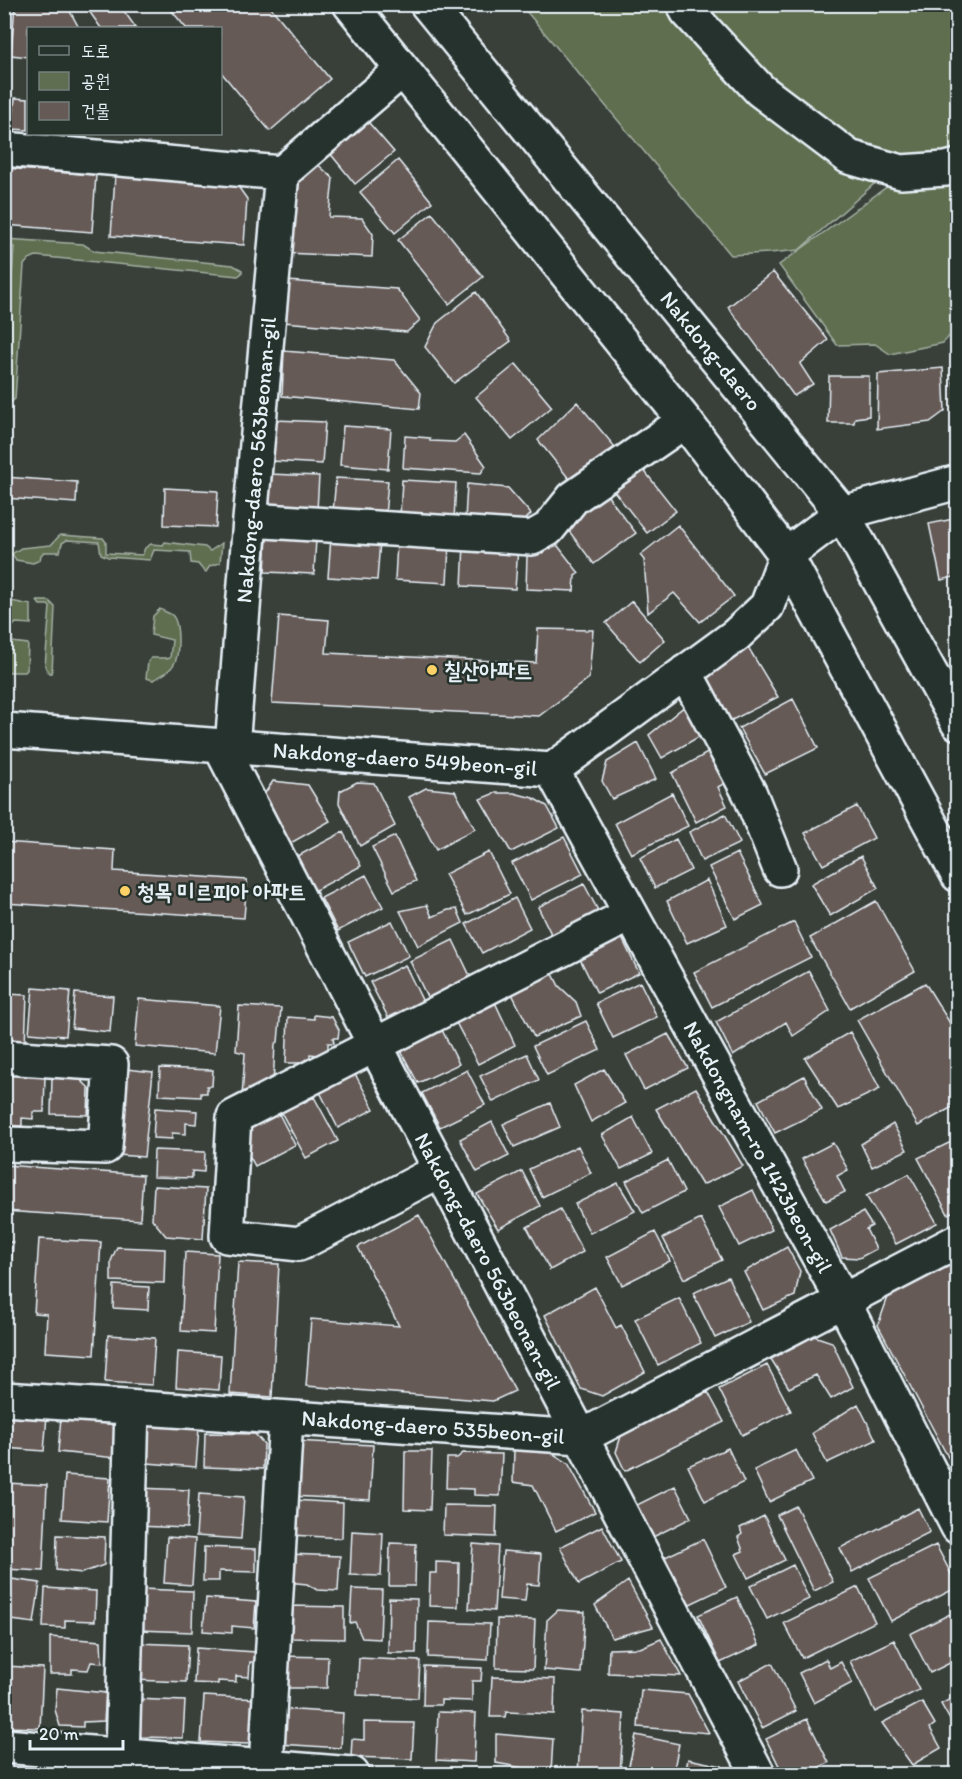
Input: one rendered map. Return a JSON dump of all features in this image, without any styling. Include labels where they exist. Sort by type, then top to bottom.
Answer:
[{"type":"street","points":[[350,4],[685,421],[786,555],[957,875]]},
{"type":"street","name":"Nakdong-daero","points":[[427,4],[842,513],[957,723]]},
{"type":"street","points":[[684,4],[687,11],[760,90],[849,158],[901,172],[946,169],[957,166]]},
{"type":"street","points":[[4,149],[282,173],[402,70]]},
{"type":"street","name":"Nakdong-daero 563beonan-gil","points":[[282,173],[250,520],[226,746],[375,1045],[758,1774]]},
{"type":"street","points":[[250,520],[532,538],[548,529],[573,498],[685,421]]},
{"type":"street","points":[[786,555],[842,513],[957,482]]},
{"type":"street","name":"Nakdong-daero 549beon-gil","points":[[4,730],[552,770],[736,635],[767,606],[786,555]]},
{"type":"street","points":[[685,672],[750,794],[780,868]]},
{"type":"street","name":"Nakdongnam-ro 1423beon-gil","points":[[552,770],[843,1301],[957,1527]]},
{"type":"street","points":[[441,1170],[299,1244],[227,1236],[234,1118],[631,914]]},
{"type":"street","points":[[4,1057],[111,1064],[105,1147],[4,1144]]},
{"type":"street","name":"Nakdong-daero 535beon-gil","points":[[4,1399],[581,1437],[957,1241]]},
{"type":"street","points":[[122,1755],[132,1408]]},
{"type":"street","points":[[266,1767],[286,1418]]},
{"type":"street","points":[[4,1746],[352,1774]]},
{"type":"green space","points":[[521,5],[957,5],[957,156],[874,184],[799,250],[731,255]]},
{"type":"green space","points":[[957,180],[957,328],[943,343],[890,354],[875,344],[837,345],[779,265],[888,186]]},
{"type":"green space","points":[[5,239],[83,244],[94,251],[233,265],[242,270],[242,273],[238,276],[36,256],[29,259],[24,265],[15,399],[11,402],[5,396],[5,374],[14,247],[5,246]]},
{"type":"green space","points":[[60,535],[103,538],[106,542],[106,553],[142,555],[145,548],[151,544],[163,545],[165,542],[205,547],[210,551],[222,543],[220,563],[210,566],[206,572],[198,564],[191,563],[190,552],[154,550],[150,560],[108,557],[101,554],[99,542],[67,540],[62,543],[60,552],[44,552],[40,560],[33,563],[16,560],[12,554],[21,548],[51,545]]},
{"type":"green space","points":[[11,601],[31,605],[31,624],[16,623],[12,627],[12,642],[28,644],[25,672],[9,672],[5,667],[5,608]]},
{"type":"green space","points":[[37,601],[49,601],[55,607],[52,673],[49,673],[45,666],[50,607],[40,605]]},
{"type":"green space","points":[[160,609],[175,619],[178,631],[177,652],[171,668],[153,680],[146,678],[148,662],[151,658],[170,658],[172,640],[151,635],[153,616]]},
{"type":"green space","points":[[4,1769],[66,1774],[5,1774]]},
{"type":"building","points":[[15,4],[66,4],[78,27],[27,27],[27,57],[11,55]]},
{"type":"building","points":[[84,4],[119,4],[135,27],[100,27]]},
{"type":"building","points":[[166,4],[268,4],[330,79],[270,131],[222,73],[222,27],[185,27]]},
{"type":"building","points":[[15,98],[27,99],[27,130],[12,129]]},
{"type":"building","points":[[363,116],[394,152],[355,184],[325,147]]},
{"type":"building","points":[[398,160],[432,202],[395,233],[360,192]]},
{"type":"building","points":[[315,162],[333,178],[329,217],[362,218],[373,234],[372,257],[285,253],[290,184]]},
{"type":"building","points":[[4,168],[96,175],[92,232],[4,225]]},
{"type":"building","points":[[115,176],[237,185],[247,199],[244,245],[111,236]]},
{"type":"building","points":[[432,213],[483,277],[449,304],[398,240]]},
{"type":"building","points":[[773,272],[828,340],[800,364],[813,384],[794,396],[728,307]]},
{"type":"building","points":[[287,281],[397,289],[420,320],[407,332],[283,322]]},
{"type":"building","points":[[476,292],[511,341],[454,383],[425,347],[437,323]]},
{"type":"building","points":[[284,351],[394,360],[421,393],[419,409],[282,396]]},
{"type":"building","points":[[516,364],[552,407],[512,440],[476,397]]},
{"type":"building","points":[[943,368],[945,411],[930,422],[877,429],[878,374]]},
{"type":"building","points":[[829,376],[869,376],[869,416],[855,418],[854,423],[828,423]]},
{"type":"building","points":[[958,377],[958,412],[953,378]]},
{"type":"building","points":[[577,402],[615,447],[570,480],[538,440]]},
{"type":"building","points":[[275,420],[325,422],[322,464],[272,461]]},
{"type":"building","points":[[343,426],[391,429],[388,469],[340,465]]},
{"type":"building","points":[[464,435],[486,466],[481,473],[403,468],[405,436],[430,438],[430,441],[455,442]]},
{"type":"building","points":[[639,464],[676,511],[647,533],[610,486]]},
{"type":"building","points":[[268,474],[319,476],[317,510],[267,508]]},
{"type":"building","points":[[4,477],[77,482],[76,503],[4,498]]},
{"type":"building","points":[[336,478],[388,481],[385,516],[333,512]]},
{"type":"building","points":[[402,480],[456,483],[454,519],[400,516]]},
{"type":"building","points":[[467,484],[508,488],[531,514],[521,524],[465,520]]},
{"type":"building","points":[[165,488],[218,491],[216,527],[164,525]]},
{"type":"building","points":[[604,491],[636,533],[594,564],[562,522]]},
{"type":"building","points":[[958,518],[958,576],[941,580],[929,524]]},
{"type":"building","points":[[678,525],[734,596],[700,622],[674,593],[648,613],[644,560],[640,555]]},
{"type":"building","points":[[267,536],[316,539],[314,574],[265,572]]},
{"type":"building","points":[[331,537],[380,541],[377,580],[328,577]]},
{"type":"building","points":[[397,542],[449,545],[447,583],[395,580]]},
{"type":"building","points":[[542,543],[558,546],[579,573],[575,576],[574,591],[526,589],[527,555]]},
{"type":"building","points":[[464,544],[518,548],[515,589],[462,586]]},
{"type":"building","points":[[632,601],[665,640],[640,662],[606,623]]},
{"type":"building","name":"칠산아파트","points":[[279,616],[329,620],[326,653],[536,663],[538,629],[593,630],[589,678],[539,716],[272,703]]},
{"type":"building","points":[[745,642],[778,697],[730,721],[703,674]]},
{"type":"building","points":[[793,699],[818,748],[765,774],[739,728]]},
{"type":"building","points":[[685,706],[702,735],[662,758],[649,735]]},
{"type":"building","points":[[638,743],[656,779],[612,799],[602,781],[607,762]]},
{"type":"building","points":[[709,752],[725,783],[718,787],[727,806],[696,822],[672,773]]},
{"type":"building","points":[[273,781],[308,785],[330,821],[289,844],[263,796]]},
{"type":"building","points":[[357,782],[374,783],[395,826],[360,846],[339,803],[340,791]]},
{"type":"building","points":[[426,788],[455,791],[475,829],[436,850],[409,797]]},
{"type":"building","points":[[495,793],[514,793],[533,798],[547,806],[559,828],[511,852],[480,799]]},
{"type":"building","points":[[672,793],[688,826],[631,854],[615,823]]},
{"type":"building","points":[[857,806],[874,838],[823,865],[805,833]]},
{"type":"building","points":[[725,814],[740,843],[702,861],[689,832]]},
{"type":"building","points":[[343,832],[361,866],[312,892],[294,858]]},
{"type":"building","points":[[395,836],[416,881],[394,891],[372,847]]},
{"type":"building","points":[[564,837],[583,874],[531,900],[512,863]]},
{"type":"building","points":[[676,839],[691,870],[655,888],[640,858]]},
{"type":"building","name":"청목 미르피아 아파트","points":[[4,842],[115,850],[114,871],[247,880],[244,918],[4,903]]},
{"type":"building","points":[[489,852],[510,894],[467,915],[445,874]]},
{"type":"building","points":[[737,853],[763,905],[735,919],[709,867]]},
{"type":"building","points":[[861,856],[878,888],[830,916],[811,884]]},
{"type":"building","points":[[366,875],[383,907],[338,931],[321,898]]},
{"type":"building","points":[[707,880],[727,925],[687,943],[667,901]]},
{"type":"building","points":[[584,884],[602,918],[555,942],[538,907]]},
{"type":"building","points":[[515,898],[530,928],[482,953],[466,924]]},
{"type":"building","points":[[876,901],[915,971],[850,1008],[810,938]]},
{"type":"building","points":[[427,905],[432,917],[457,909],[463,923],[418,946],[400,911]]},
{"type":"building","points":[[392,921],[409,956],[365,977],[348,942]]},
{"type":"building","points":[[794,922],[811,957],[712,1007],[694,972]]},
{"type":"building","points":[[619,932],[639,973],[597,993],[577,953]]},
{"type":"building","points":[[453,940],[472,980],[429,1001],[410,961]]},
{"type":"building","points":[[405,965],[424,1004],[390,1021],[370,982]]},
{"type":"building","points":[[549,966],[559,986],[576,1002],[581,1016],[534,1037],[508,986]]},
{"type":"building","points":[[809,971],[830,1011],[793,1036],[786,1022],[733,1056],[716,1022]]},
{"type":"building","points":[[640,982],[657,1017],[613,1038],[596,1003]]},
{"type":"building","points":[[925,983],[958,1036],[958,1104],[918,1126],[857,1020]]},
{"type":"building","points":[[33,988],[70,991],[66,1036],[29,1033]]},
{"type":"building","points":[[75,993],[113,996],[110,1032],[72,1028]]},
{"type":"building","points":[[4,994],[27,995],[25,1045],[4,1044]]},
{"type":"building","points":[[493,998],[515,1045],[478,1064],[453,1017]]},
{"type":"building","points":[[139,999],[220,1006],[215,1053],[135,1046]]},
{"type":"building","points":[[239,1006],[281,1008],[278,1042],[275,1044],[273,1086],[242,1097],[245,1053],[236,1051]]},
{"type":"building","points":[[314,1015],[332,1017],[339,1030],[338,1038],[333,1038],[334,1043],[328,1043],[328,1056],[310,1054],[309,1063],[286,1063],[288,1017],[314,1019]]},
{"type":"building","points":[[586,1021],[600,1050],[547,1075],[533,1046]]},
{"type":"building","points":[[439,1024],[459,1064],[418,1083],[402,1053],[408,1039]]},
{"type":"building","points":[[850,1032],[880,1089],[838,1109],[805,1058]]},
{"type":"building","points":[[668,1034],[688,1068],[644,1090],[626,1055]]},
{"type":"building","points":[[527,1054],[539,1080],[493,1102],[480,1076]]},
{"type":"building","points":[[160,1068],[213,1070],[212,1086],[207,1086],[207,1093],[201,1093],[201,1097],[159,1095]]},
{"type":"building","points":[[126,1069],[153,1072],[144,1157],[118,1155]]},
{"type":"building","points":[[604,1069],[625,1103],[591,1122],[574,1085]]},
{"type":"building","points":[[467,1070],[485,1105],[440,1127],[422,1093]]},
{"type":"building","points":[[6,1072],[45,1075],[44,1112],[33,1112],[33,1119],[22,1118],[22,1126],[4,1125]]},
{"type":"building","points":[[354,1072],[374,1109],[338,1128],[319,1090]]},
{"type":"building","points":[[77,1076],[89,1088],[88,1115],[51,1114],[52,1077]]},
{"type":"building","points":[[804,1076],[822,1110],[775,1133],[758,1101]]},
{"type":"building","points":[[696,1088],[743,1166],[702,1185],[656,1109]]},
{"type":"building","points":[[314,1097],[338,1141],[306,1158],[280,1110],[297,1101],[299,1105]]},
{"type":"building","points":[[550,1103],[560,1127],[514,1147],[503,1124]]},
{"type":"building","points":[[155,1108],[197,1111],[196,1124],[186,1123],[186,1134],[172,1133],[172,1139],[153,1138]]},
{"type":"building","points":[[279,1114],[295,1145],[255,1166],[238,1135]]},
{"type":"building","points":[[633,1117],[652,1154],[621,1169],[602,1135]]},
{"type":"building","points":[[492,1122],[509,1156],[477,1172],[460,1139]]},
{"type":"building","points":[[893,1124],[907,1150],[872,1167],[861,1144]]},
{"type":"building","points":[[953,1141],[958,1150],[958,1209],[948,1214],[918,1158]]},
{"type":"building","points":[[833,1143],[848,1170],[837,1176],[845,1192],[826,1201],[802,1159]]},
{"type":"building","points":[[578,1146],[591,1173],[542,1197],[529,1169]]},
{"type":"building","points":[[154,1150],[205,1152],[204,1172],[192,1171],[192,1178],[153,1177]]},
{"type":"building","points":[[668,1160],[684,1192],[643,1213],[626,1181]]},
{"type":"building","points":[[4,1165],[143,1175],[140,1220],[4,1211]]},
{"type":"building","points":[[522,1171],[540,1206],[498,1229],[477,1194]]},
{"type":"building","points":[[909,1174],[937,1223],[896,1244],[866,1196]]},
{"type":"building","points":[[618,1183],[635,1211],[590,1233],[575,1204]]},
{"type":"building","points":[[154,1186],[206,1189],[203,1239],[166,1236],[152,1219]]},
{"type":"building","points":[[753,1190],[772,1230],[739,1246],[719,1207]]},
{"type":"building","points":[[560,1209],[583,1252],[550,1270],[527,1227]]},
{"type":"building","points":[[863,1212],[872,1226],[866,1229],[876,1249],[859,1258],[842,1257],[830,1230]]},
{"type":"building","points":[[419,1215],[515,1391],[493,1401],[306,1386],[311,1319],[399,1326],[358,1247]]},
{"type":"building","points":[[701,1219],[722,1260],[684,1279],[663,1238]]},
{"type":"building","points":[[655,1232],[670,1261],[622,1285],[607,1257]]},
{"type":"building","points":[[39,1239],[101,1242],[94,1355],[45,1352],[47,1314],[34,1313]]},
{"type":"building","points":[[4,1242],[13,1242],[10,1289],[4,1288]]},
{"type":"building","points":[[117,1247],[165,1249],[164,1283],[111,1281],[111,1261]]},
{"type":"building","points":[[787,1247],[800,1271],[795,1296],[763,1310],[744,1272]]},
{"type":"building","points":[[185,1252],[218,1254],[214,1333],[181,1331]]},
{"type":"building","points":[[238,1262],[279,1264],[272,1397],[230,1394]]},
{"type":"building","points":[[953,1264],[958,1273],[958,1476],[878,1325],[888,1297]]},
{"type":"building","points":[[728,1277],[749,1322],[715,1338],[693,1293]]},
{"type":"building","points":[[114,1285],[149,1287],[148,1310],[113,1308]]},
{"type":"building","points":[[595,1287],[616,1328],[621,1325],[645,1372],[602,1396],[581,1389],[545,1315]]},
{"type":"building","points":[[679,1298],[701,1343],[658,1365],[635,1319]]},
{"type":"building","points":[[108,1335],[155,1338],[152,1385],[105,1382]]},
{"type":"building","points":[[814,1336],[832,1342],[853,1387],[831,1399],[816,1375],[789,1388],[771,1359]]},
{"type":"building","points":[[178,1352],[221,1355],[219,1390],[176,1387]]},
{"type":"building","points":[[767,1365],[791,1411],[742,1435],[719,1389]]},
{"type":"building","points":[[708,1392],[724,1422],[625,1471],[616,1452],[621,1436]]},
{"type":"building","points":[[858,1404],[876,1440],[827,1463],[812,1433]]},
{"type":"building","points":[[4,1414],[47,1416],[44,1451],[4,1448]]},
{"type":"building","points":[[61,1417],[108,1420],[116,1431],[116,1458],[58,1452]]},
{"type":"building","points":[[144,1425],[199,1428],[196,1467],[135,1462]]},
{"type":"building","points":[[205,1433],[255,1434],[264,1444],[263,1469],[204,1467]]},
{"type":"building","points":[[294,1441],[373,1445],[370,1500],[291,1496]]},
{"type":"building","points":[[728,1448],[744,1482],[705,1501],[688,1466]]},
{"type":"building","points":[[514,1450],[552,1453],[568,1463],[595,1512],[556,1531],[533,1485],[513,1482]]},
{"type":"building","points":[[796,1450],[812,1481],[769,1502],[754,1470]]},
{"type":"building","points":[[405,1451],[432,1451],[430,1510],[404,1509]]},
{"type":"building","points":[[463,1453],[502,1454],[500,1496],[474,1495],[474,1489],[446,1488],[447,1458],[457,1458]]},
{"type":"building","points":[[65,1475],[110,1478],[107,1522],[62,1519]]},
{"type":"building","points":[[5,1483],[47,1485],[43,1571],[4,1569]]},
{"type":"building","points":[[675,1486],[691,1518],[653,1537],[637,1505]]},
{"type":"building","points":[[138,1488],[189,1490],[187,1528],[136,1526]]},
{"type":"building","points":[[199,1494],[244,1497],[241,1539],[196,1536]]},
{"type":"building","points":[[293,1500],[343,1503],[342,1538],[291,1535]]},
{"type":"building","points":[[444,1505],[497,1506],[496,1537],[443,1535]]},
{"type":"building","points":[[796,1506],[833,1582],[814,1591],[777,1515]]},
{"type":"building","points":[[918,1508],[930,1532],[852,1572],[840,1548]]},
{"type":"building","points":[[764,1516],[785,1560],[748,1578],[736,1554],[743,1551],[738,1537],[742,1534],[740,1528]]},
{"type":"building","points":[[602,1526],[621,1562],[579,1584],[560,1547]]},
{"type":"building","points":[[352,1531],[383,1533],[381,1576],[350,1575]]},
{"type":"building","points":[[57,1535],[105,1537],[104,1565],[82,1573],[56,1570]]},
{"type":"building","points":[[167,1537],[195,1539],[192,1585],[164,1583]]},
{"type":"building","points":[[703,1539],[726,1587],[688,1605],[665,1557]]},
{"type":"building","points":[[390,1543],[416,1544],[415,1586],[389,1586]]},
{"type":"building","points":[[473,1544],[498,1546],[494,1611],[469,1609]]},
{"type":"building","points":[[936,1545],[958,1587],[891,1621],[869,1578]]},
{"type":"building","points":[[204,1547],[256,1549],[256,1572],[219,1571],[219,1581],[203,1581]]},
{"type":"building","points":[[503,1551],[541,1554],[539,1585],[527,1584],[525,1601],[499,1599]]},
{"type":"building","points":[[288,1554],[340,1556],[338,1591],[317,1590],[307,1584],[287,1582]]},
{"type":"building","points":[[436,1562],[459,1563],[458,1607],[429,1606],[430,1573],[436,1573]]},
{"type":"building","points":[[793,1565],[809,1599],[767,1619],[750,1586]]},
{"type":"building","points":[[4,1578],[40,1583],[34,1623],[4,1619]]},
{"type":"building","points":[[628,1581],[653,1627],[612,1638],[595,1605]]},
{"type":"building","points":[[858,1587],[875,1622],[802,1658],[784,1623]]},
{"type":"building","points":[[45,1588],[96,1591],[95,1621],[65,1620],[65,1628],[43,1627]]},
{"type":"building","points":[[140,1589],[193,1591],[192,1632],[138,1630]]},
{"type":"building","points":[[352,1589],[382,1590],[380,1639],[362,1638],[355,1622],[350,1623]]},
{"type":"building","points":[[737,1597],[759,1645],[720,1663],[698,1615]]},
{"type":"building","points":[[206,1598],[256,1602],[254,1628],[232,1626],[232,1633],[203,1631]]},
{"type":"building","points":[[389,1598],[417,1599],[416,1653],[388,1653]]},
{"type":"building","points":[[290,1606],[344,1607],[344,1639],[290,1638]]},
{"type":"building","points":[[558,1610],[585,1612],[581,1673],[544,1670],[547,1620]]},
{"type":"building","points":[[958,1610],[958,1659],[930,1673],[910,1634]]},
{"type":"building","points":[[497,1619],[535,1620],[533,1669],[496,1668]]},
{"type":"building","points":[[429,1622],[490,1624],[488,1660],[428,1657]]},
{"type":"building","points":[[50,1637],[101,1641],[102,1663],[91,1662],[88,1670],[72,1669],[72,1674],[50,1674]]},
{"type":"building","points":[[661,1639],[681,1676],[608,1673],[609,1649],[640,1648]]},
{"type":"building","points":[[894,1640],[919,1690],[875,1712],[850,1661]]},
{"type":"building","points":[[135,1643],[188,1645],[186,1682],[133,1680]]},
{"type":"building","points":[[196,1648],[256,1652],[256,1662],[250,1662],[249,1677],[236,1676],[236,1682],[194,1683]]},
{"type":"building","points":[[279,1656],[328,1657],[327,1688],[279,1688]]},
{"type":"building","points":[[359,1658],[420,1661],[418,1698],[357,1695]]},
{"type":"building","points":[[826,1659],[830,1668],[841,1662],[852,1683],[814,1703],[799,1673]]},
{"type":"building","points":[[772,1663],[796,1711],[762,1728],[738,1681]]},
{"type":"building","points":[[4,1666],[43,1668],[40,1728],[4,1727]]},
{"type":"building","points":[[424,1666],[482,1668],[481,1681],[472,1681],[472,1701],[441,1700],[441,1705],[423,1705]]},
{"type":"building","points":[[492,1677],[555,1679],[554,1714],[506,1712],[505,1717],[490,1717]]},
{"type":"building","points":[[57,1688],[106,1693],[104,1721],[83,1722],[83,1727],[60,1726],[55,1710]]},
{"type":"building","points":[[641,1690],[688,1694],[709,1733],[638,1727]]},
{"type":"building","points":[[958,1695],[958,1734],[941,1704]]},
{"type":"building","points":[[204,1696],[258,1699],[256,1738],[247,1744],[201,1742]]},
{"type":"building","points":[[134,1699],[185,1701],[183,1738],[141,1737],[132,1728]]},
{"type":"building","points":[[922,1702],[935,1724],[930,1728],[941,1748],[912,1765],[882,1723]]},
{"type":"building","points":[[281,1709],[343,1713],[341,1748],[279,1744]]},
{"type":"building","points":[[582,1711],[624,1714],[620,1774],[578,1773]]},
{"type":"building","points":[[438,1712],[476,1713],[474,1762],[436,1760]]},
{"type":"building","points":[[807,1719],[829,1763],[804,1774],[783,1774],[766,1739]]},
{"type":"building","points":[[364,1722],[414,1723],[412,1759],[351,1757],[352,1739],[364,1740]]},
{"type":"building","points":[[496,1734],[553,1739],[551,1773],[496,1763]]},
{"type":"building","points":[[636,1735],[679,1744],[673,1774],[627,1774]]},
{"type":"building","points":[[688,1759],[722,1766],[726,1774],[685,1774]]},
{"type":"place","name":"칠산아파트","points":[[432,670]]},
{"type":"place","name":"청목 미르피아 아파트","points":[[125,891]]}]
